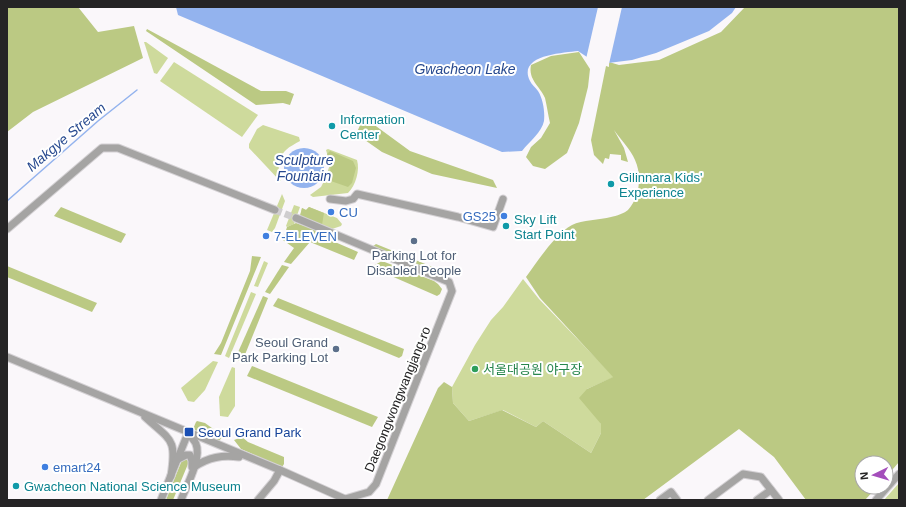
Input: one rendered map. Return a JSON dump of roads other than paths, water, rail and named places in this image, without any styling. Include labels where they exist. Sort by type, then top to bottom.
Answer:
[{"type":"street","points":[[7,229],[102,148],[118,148],[275,210]]},
{"type":"street","points":[[330,199],[346,201],[353,199],[357,194],[458,217],[493,227],[503,199]]},
{"type":"street","name":"Daegongwongwangjang-ro","points":[[7,358],[280,470],[345,499],[369,492],[376,484],[452,291],[449,282],[296,218]]},
{"type":"street","points":[[142,414],[167,436],[173,446],[174,459],[171,476]]},
{"type":"street","points":[[162,500],[176,460],[188,433],[197,445],[197,455],[191,476],[181,500]]},
{"type":"street","points":[[176,460],[186,454],[190,455],[192,461],[191,476]]},
{"type":"street","points":[[194,466],[216,456],[227,455],[252,459]]},
{"type":"street","points":[[258,500],[274,481],[280,470]]},
{"type":"street","points":[[708,500],[743,474],[761,477],[779,500]]},
{"type":"street","points":[[876,500],[899,474]]},
{"type":"street","points":[[757,500],[771,490]]},
{"type":"street","points":[[660,500],[671,492],[677,500]]},
{"type":"water","name":"Gwacheon Lake","points":[[176,7],[736,7],[732,13],[709,31],[656,53],[632,60],[608,63],[587,57],[578,51],[543,57],[535,61],[530,66],[528,72],[530,81],[540,94],[542,101],[544,113],[543,125],[522,151],[502,152],[178,15]]},
{"type":"water","name":"Sculpture Fountain","points":[[308,148],[315,151],[321,157],[324,168],[323,176],[315,185],[308,188],[300,188],[293,185],[285,176],[284,164],[287,157],[296,149]]},
{"type":"waterway","name":"Makgye Stream","points":[[7,201],[98,121],[137,90]]},
{"type":"tunnel","points":[[275,210],[296,218]]},
{"type":"place","name":"Information Center","points":[[332,126]]},
{"type":"place","name":"Gilinnara Kids' Experience","points":[[611,184]]},
{"type":"place","name":"CU","points":[[331,212]]},
{"type":"place","name":"GS25","points":[[504,216]]},
{"type":"place","name":"Sky Lift Start Point","points":[[506,226]]},
{"type":"place","name":"7-ELEVEN","points":[[266,236]]},
{"type":"place","name":"Parking Lot for Disabled People","points":[[414,241]]},
{"type":"place","name":"Seoul Grand Park Parking Lot","points":[[336,349]]},
{"type":"place","name":"서울대공원 야구장","points":[[475,369]]},
{"type":"place","name":"Seoul Grand Park","points":[[189,432]]},
{"type":"place","name":"emart24","points":[[45,467]]},
{"type":"place","name":"Gwacheon National Science Museum","points":[[16,486]]}]
